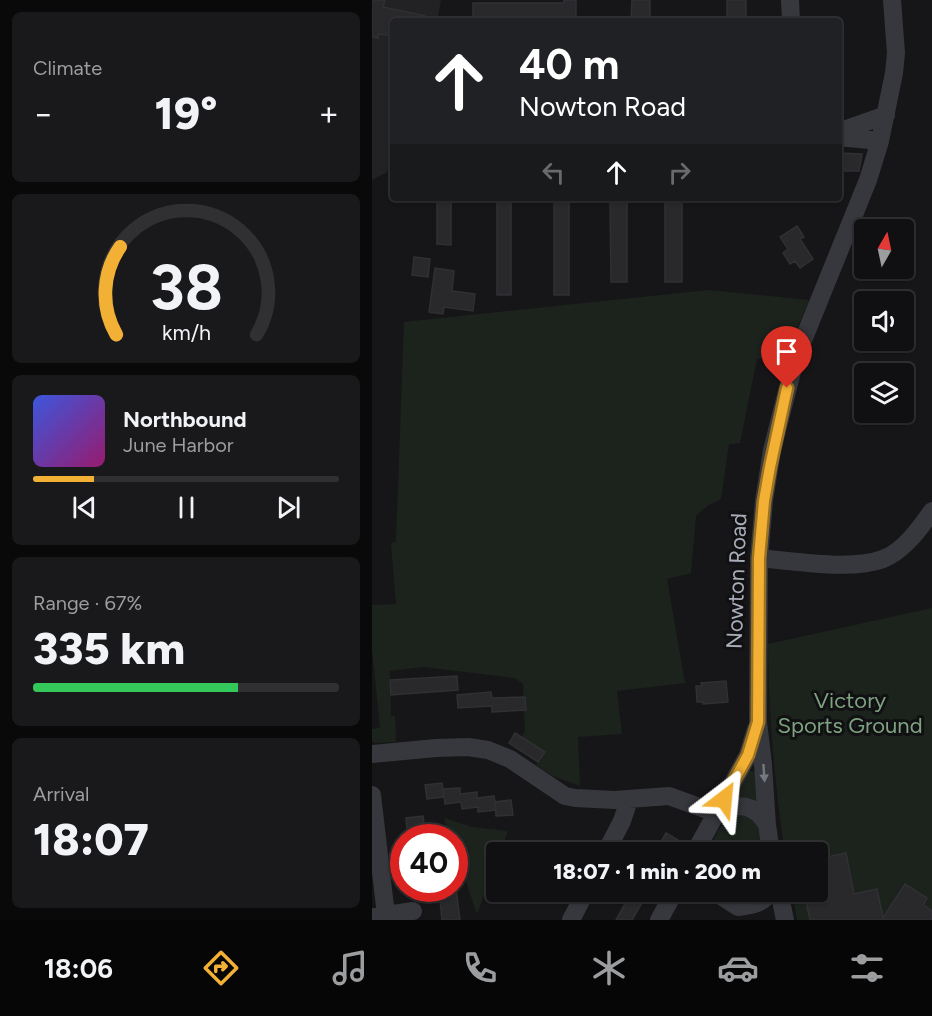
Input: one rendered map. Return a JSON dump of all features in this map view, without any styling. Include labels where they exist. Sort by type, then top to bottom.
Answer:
[{"type":"street","points":[[790,0],[791,18]]},
{"type":"street","name":"Nowton Road","points":[[770,842],[758,722],[759,558],[764,501],[772,450],[795,360],[864,190],[880,141],[896,53],[892,0]]},
{"type":"street","points":[[842,131],[886,115]]},
{"type":"street","points":[[842,137],[880,141]]},
{"type":"street","points":[[759,558],[844,564],[867,563],[884,559],[904,545],[932,511]]},
{"type":"street","points":[[700,842],[748,755],[758,722]]},
{"type":"street","points":[[372,754],[436,748],[468,747],[488,750],[510,759],[565,796],[629,800],[669,796],[716,813],[737,805],[761,814],[767,825]]},
{"type":"street","points":[[372,795],[379,916],[413,911]]},
{"type":"street","points":[[611,842],[629,800]]},
{"type":"street","points":[[571,920],[580,902]]},
{"type":"street","points":[[659,920],[669,902]]},
{"type":"street","points":[[730,902],[758,920]]},
{"type":"street","points":[[738,907],[760,902]]},
{"type":"street","points":[[781,902],[785,920]]},
{"type":"shaded area","points":[[372,0],[441,0],[438,18],[390,18],[390,156],[387,172],[372,180]]},
{"type":"green space","points":[[708,290],[809,300],[785,357],[757,359],[740,443],[729,444],[721,499],[707,506],[696,516],[691,573],[667,579],[685,683],[617,691],[622,734],[578,737],[580,786],[555,777],[536,765],[545,752],[522,737],[525,731],[523,684],[515,678],[424,667],[390,671],[391,716],[395,716],[396,742],[374,743],[372,729],[380,728],[372,648],[372,605],[396,604],[391,543],[396,542],[404,322]]},
{"type":"green space","name":"Victory Sports Ground","points":[[932,608],[932,920],[797,920],[794,902],[828,902],[828,842],[784,842],[773,748],[768,644]]},
{"type":"green space","points":[[747,772],[756,773],[759,803],[733,800]]},
{"type":"green space","points":[[736,814],[744,815],[754,821],[760,842],[713,842],[722,825]]},
{"type":"green space","points":[[444,818],[463,824],[446,824]]},
{"type":"green space","points":[[468,826],[508,831],[504,842],[486,842],[486,889],[477,914],[468,888]]},
{"type":"building","points":[[372,0],[385,0],[383,7],[426,16],[426,18],[390,18],[390,36],[378,34],[378,38],[372,37]]},
{"type":"building","points":[[564,0],[576,0],[576,18],[473,18],[473,3],[564,3]]},
{"type":"building","points":[[632,0],[650,0],[650,18],[631,18]]},
{"type":"building","points":[[727,0],[746,0],[746,18],[727,18]]},
{"type":"building","points":[[842,153],[862,154],[859,171],[845,171],[842,169]]},
{"type":"building","points":[[437,201],[451,201],[451,245],[437,244]]},
{"type":"building","points":[[497,201],[511,201],[511,295],[497,295]]},
{"type":"building","points":[[554,201],[569,201],[569,295],[554,295]]},
{"type":"building","points":[[610,201],[627,201],[627,282],[611,282]]},
{"type":"building","points":[[665,201],[682,201],[682,282],[665,282]]},
{"type":"building","points":[[797,226],[804,237],[800,239],[813,259],[800,268],[795,261],[790,264],[783,253],[788,249],[780,237]]},
{"type":"building","points":[[414,257],[430,259],[428,277],[412,275]]},
{"type":"building","points":[[435,268],[454,271],[452,291],[475,294],[473,311],[444,307],[443,314],[429,312]]},
{"type":"building","points":[[457,676],[458,690],[391,695],[390,680]]},
{"type":"building","points":[[726,681],[728,702],[703,704],[703,702],[697,702],[696,686],[702,686],[701,683]]},
{"type":"building","points":[[491,692],[492,698],[525,697],[526,710],[492,712],[492,706],[458,708],[457,695]]},
{"type":"building","points":[[515,733],[545,752],[538,762],[509,743]]},
{"type":"building","points":[[442,783],[444,797],[427,799],[425,785]]},
{"type":"building","points":[[460,788],[460,794],[477,792],[477,798],[494,796],[496,810],[478,812],[478,807],[462,809],[461,802],[445,804],[443,789]]},
{"type":"building","points":[[511,800],[513,815],[496,816],[495,802]]},
{"type":"building","points":[[423,816],[424,824],[407,824],[406,818]]},
{"type":"building","points":[[666,833],[678,840],[677,842],[661,842]]},
{"type":"building","points":[[846,853],[854,894],[877,889],[883,918],[905,884],[927,898],[923,905],[932,911],[932,920],[810,920],[806,902],[828,902],[828,857]]},
{"type":"building","points":[[440,902],[458,902],[460,920],[442,920]]},
{"type":"building","points":[[626,902],[643,902],[632,920],[616,920]]},
{"type":"route","points":[[724,799],[748,755],[758,722],[759,558],[764,501],[787,388]]}]
